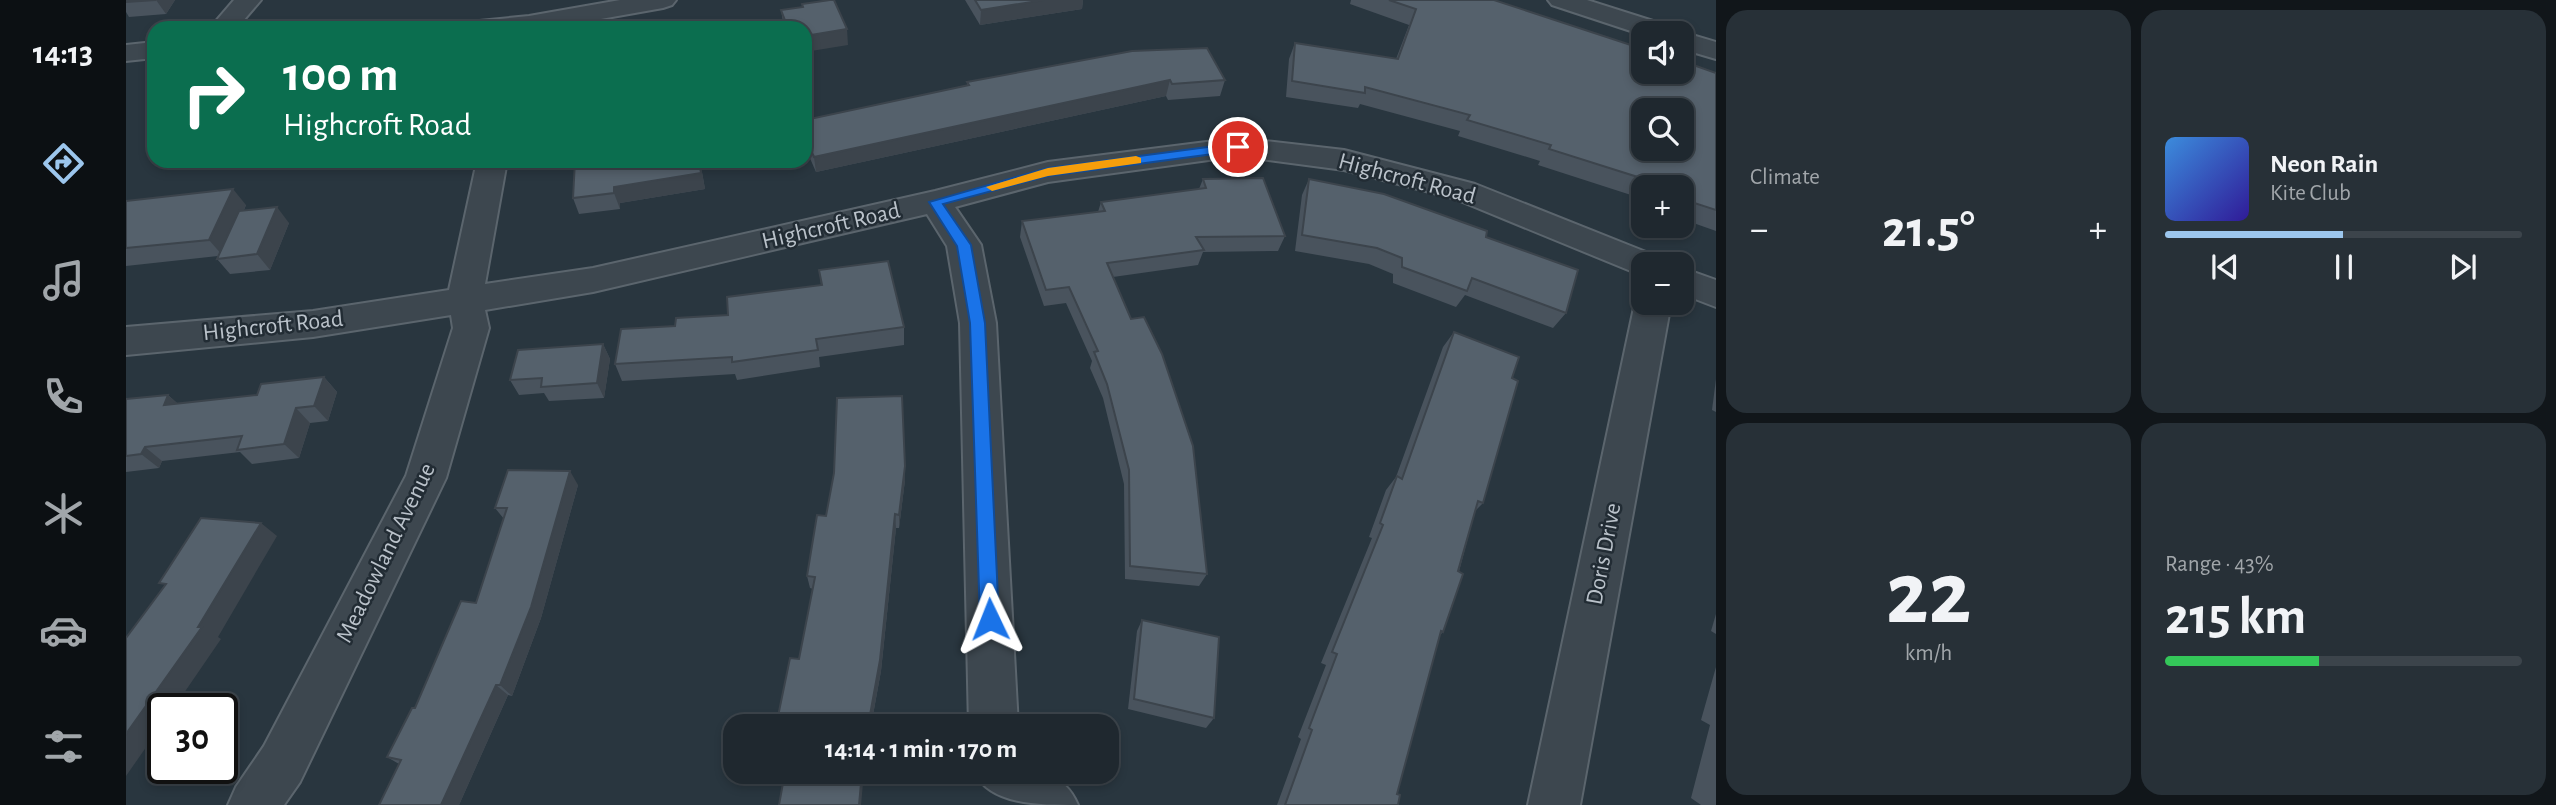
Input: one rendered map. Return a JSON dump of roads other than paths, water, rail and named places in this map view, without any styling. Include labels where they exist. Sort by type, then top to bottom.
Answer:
[{"type":"street","points":[[229,21],[248,0]]},
{"type":"street","points":[[554,21],[663,0]]},
{"type":"street","points":[[1561,0],[1631,23]]},
{"type":"street","points":[[1694,44],[1716,51]]},
{"type":"street","points":[[126,53],[147,51]]},
{"type":"street","name":"Highcroft Road","points":[[126,341],[313,324],[593,280],[935,202],[1048,172],[1238,147],[1344,159],[1465,191],[1631,259]]},
{"type":"street","name":"Meadowland Avenue","points":[[254,805],[282,764],[426,478],[471,328],[464,299],[491,168]]},
{"type":"street","points":[[935,202],[964,245],[978,323],[994,714]]},
{"type":"street","points":[[1694,285],[1716,294]]},
{"type":"street","name":"Doris Drive","points":[[1554,805],[1651,315]]},
{"type":"street","points":[[992,805],[995,784]]},
{"type":"street","points":[[1017,784],[1052,805]]}]
